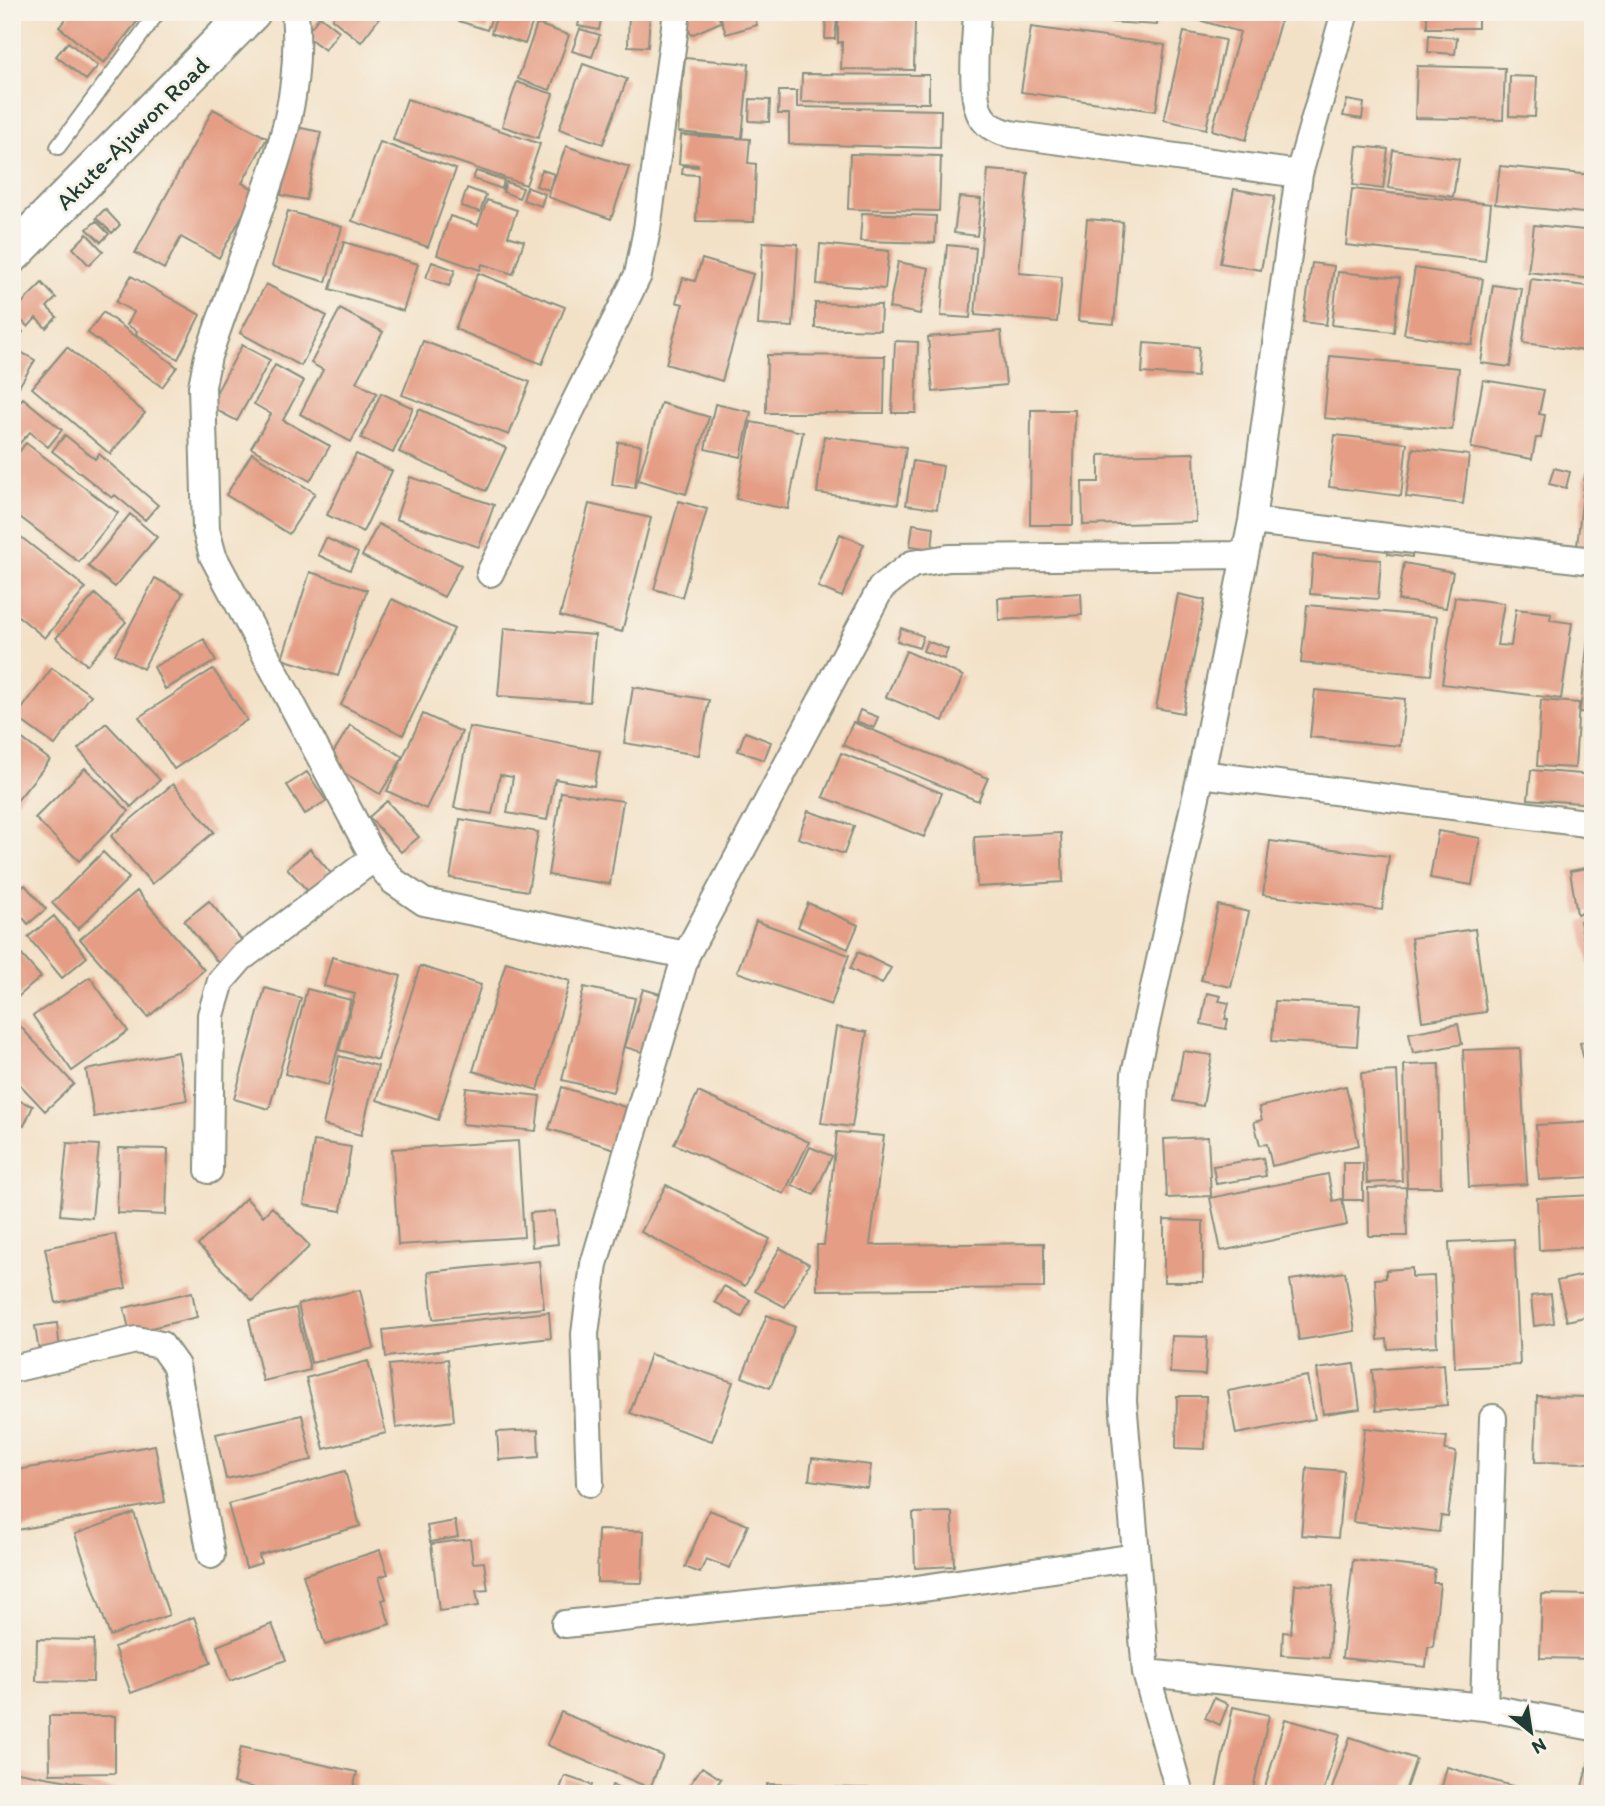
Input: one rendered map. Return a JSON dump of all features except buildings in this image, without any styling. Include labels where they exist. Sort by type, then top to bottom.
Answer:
[{"type":"main road","name":"Akute-Ajuwon Road","points":[[12,254],[251,12]]},
{"type":"street","points":[[295,12],[298,41],[295,89],[284,141],[208,356],[202,386],[206,530],[213,556],[374,858],[393,881],[424,902],[686,955]]},
{"type":"street","points":[[490,573],[638,275],[647,229],[677,12]]},
{"type":"street","points":[[977,12],[975,96],[981,117],[995,129],[1010,134],[1299,174]]},
{"type":"street","points":[[1180,1794],[1146,1673],[1123,1401],[1135,1074],[1201,774],[1252,521],[1299,174],[1345,12]]},
{"type":"street","points":[[1252,521],[1593,561]]},
{"type":"street","points":[[590,1483],[584,1334],[594,1264],[686,955],[881,588],[912,564],[949,558],[1244,555]]},
{"type":"street","points":[[1201,774],[1593,824]]},
{"type":"street","points":[[209,1170],[211,1015],[221,981],[242,958],[374,858]]},
{"type":"street","points":[[12,1369],[136,1340],[161,1345],[176,1366],[211,1555]]},
{"type":"street","points":[[1484,1707],[1493,1418]]},
{"type":"street","points":[[565,1624],[793,1600],[889,1593],[1136,1558]]},
{"type":"street","points":[[1146,1673],[1484,1707],[1593,1727]]},
{"type":"lane","points":[[58,147],[158,12]]}]
